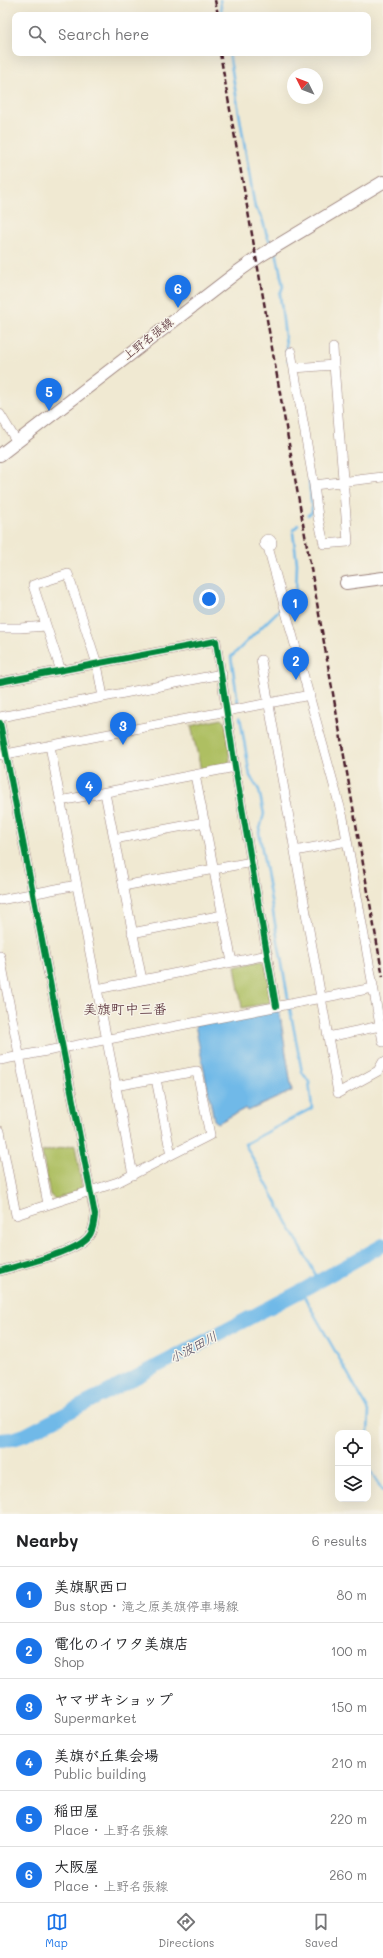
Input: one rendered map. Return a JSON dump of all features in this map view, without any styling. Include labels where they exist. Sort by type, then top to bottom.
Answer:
[{"type":"main road","name":"上野名張線","points":[[0,454],[236,273],[280,244],[383,182]]},
{"type":"main road","points":[[346,583],[383,578]]},
{"type":"street","points":[[290,352],[314,485],[318,517],[324,544],[348,542],[342,482],[333,348]]},
{"type":"street","points":[[294,368],[334,365]]},
{"type":"street","points":[[0,414],[17,442]]},
{"type":"street","points":[[314,485],[383,477]]},
{"type":"street","points":[[268,547],[343,818],[383,1042]]},
{"type":"street","points":[[61,671],[33,585],[68,574],[97,664],[103,697]]},
{"type":"street","points":[[0,628],[46,626]]},
{"type":"street","points":[[0,682],[216,641],[228,712],[235,767],[276,1006]]},
{"type":"street","points":[[261,660],[338,1093],[378,1072],[383,1062]]},
{"type":"street","points":[[0,717],[222,674]]},
{"type":"street","points":[[3,755],[310,695]]},
{"type":"street","points":[[0,723],[3,755],[33,894],[91,1191],[94,1221],[89,1236],[76,1247],[0,1271]]},
{"type":"street","points":[[50,746],[133,1176]]},
{"type":"street","points":[[60,801],[235,767]]},
{"type":"street","points":[[195,775],[232,962]]},
{"type":"street","points":[[105,793],[142,980]]},
{"type":"street","points":[[114,839],[205,822]]},
{"type":"street","points":[[295,851],[347,841]]},
{"type":"street","points":[[123,886],[252,862]]},
{"type":"street","points":[[0,900],[77,885]]},
{"type":"street","points":[[132,933],[223,915]]},
{"type":"street","points":[[97,989],[268,955]]},
{"type":"street","points":[[0,956],[48,1204]]},
{"type":"street","points":[[0,1060],[373,988]]},
{"type":"street","points":[[328,1037],[380,1026]]},
{"type":"street","points":[[0,1131],[16,1215],[133,1176],[210,1135],[197,1071],[116,1086]]},
{"type":"street","points":[[156,1079],[171,1155]]},
{"type":"green space","points":[[222,719],[226,723],[230,761],[227,765],[201,770],[191,726]]},
{"type":"green space","points":[[262,960],[265,963],[272,999],[269,1003],[242,1008],[235,966]]},
{"type":"green space","points":[[75,1145],[82,1186],[81,1190],[55,1199],[50,1195],[42,1152]]},
{"type":"water","points":[[279,1009],[292,1091],[248,1111],[246,1108],[218,1123],[214,1120],[195,1025]]},
{"type":"waterway","points":[[220,0],[222,12]]},
{"type":"waterway","points":[[230,56],[255,208],[261,216],[267,236],[272,245]]},
{"type":"waterway","points":[[276,251],[283,286],[280,295],[288,361]]},
{"type":"waterway","points":[[308,515],[312,512],[309,480]]},
{"type":"waterway","points":[[293,530],[298,525]]},
{"type":"waterway","points":[[289,600],[296,594],[297,563],[293,533]]},
{"type":"waterway","points":[[238,702],[231,657],[281,608]]},
{"type":"waterway","points":[[240,717],[250,776],[259,790],[264,814],[259,832],[288,998]]},
{"type":"waterway","points":[[290,1009],[302,1072],[309,1082],[312,1108],[245,1144],[319,1281]]},
{"type":"waterway","name":"小波田川","points":[[0,1440],[13,1439],[25,1435],[301,1291],[383,1245]]},
{"type":"waterway","points":[[301,1291],[369,1411],[368,1430]]},
{"type":"waterway","points":[[371,1473],[383,1491]]},
{"type":"railway","points":[[215,0],[217,12]]},
{"type":"railway","points":[[221,56],[383,977]]},
{"type":"cycle path","points":[[0,682],[216,641],[235,767],[276,1006]]},
{"type":"cycle path","points":[[0,723],[95,1215],[94,1226],[89,1236],[73,1248],[0,1271]]},
{"type":"place","name":"大阪屋","points":[[178,308]]},
{"type":"place","name":"稲田屋","points":[[49,411]]},
{"type":"place","name":"美旗駅西口","points":[[295,622]]},
{"type":"place","name":"電化のイワタ美旗店","points":[[296,680]]},
{"type":"place","name":"ヤマザキショップ","points":[[123,745]]},
{"type":"place","name":"美旗が丘集会場","points":[[89,805]]},
{"type":"district","name":"美旗町中三番","points":[[125,1009]]}]
